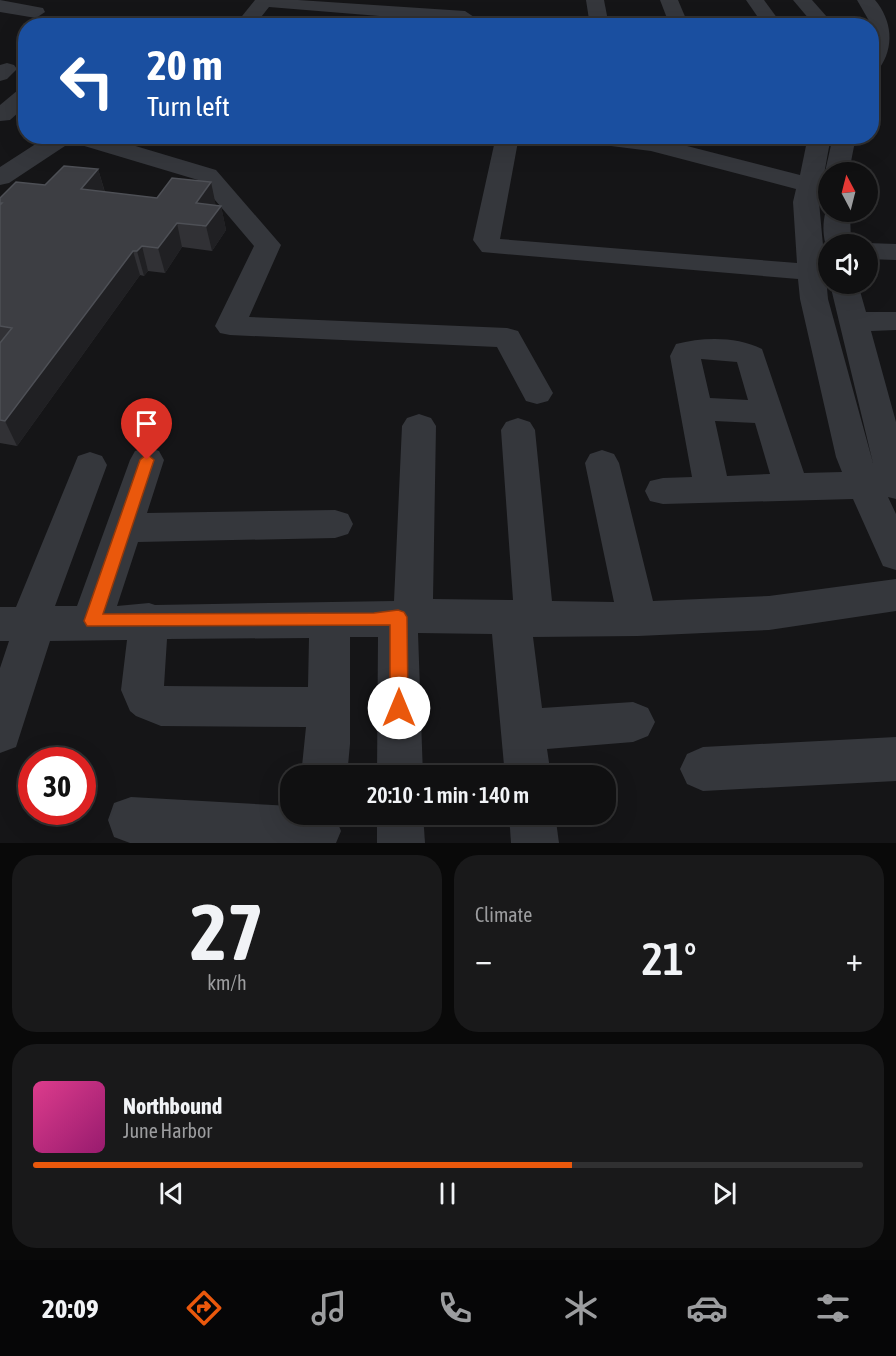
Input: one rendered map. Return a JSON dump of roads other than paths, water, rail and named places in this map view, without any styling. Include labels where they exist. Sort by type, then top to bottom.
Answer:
[{"type":"street","points":[[595,0],[598,18]]},
{"type":"street","points":[[669,0],[677,18]]},
{"type":"street","points":[[755,0],[768,18]]},
{"type":"street","points":[[802,0],[819,18]]},
{"type":"street","points":[[866,0],[887,19],[879,49]]},
{"type":"street","points":[[253,18],[273,1],[465,17]]},
{"type":"street","points":[[262,18],[273,1]]},
{"type":"street","points":[[0,6],[36,12]]},
{"type":"street","points":[[1,115],[18,101]]},
{"type":"street","points":[[1,115],[18,118]]},
{"type":"street","points":[[0,165],[33,144]]},
{"type":"street","points":[[0,178],[53,144]]},
{"type":"street","points":[[102,144],[207,175],[213,179],[268,245],[230,327],[507,339],[537,393]]},
{"type":"street","points":[[506,144],[486,240],[491,246],[818,256]]},
{"type":"street","points":[[652,144],[809,185]]},
{"type":"street","points":[[818,144],[806,202],[818,245]]},
{"type":"street","points":[[839,162],[843,144]]},
{"type":"street","points":[[878,251],[896,252]]},
{"type":"street","points":[[878,263],[896,264]]},
{"type":"street","points":[[818,274],[814,299],[850,446],[887,480]]},
{"type":"street","points":[[846,294],[887,480],[896,555]]},
{"type":"street","points":[[853,322],[896,321]]},
{"type":"street","points":[[712,489],[685,356],[687,351],[733,350],[751,356],[791,487]]},
{"type":"street","points":[[696,409],[768,412]]},
{"type":"street","points":[[400,765],[406,616],[418,426]]},
{"type":"street","points":[[518,430],[523,730],[527,765]]},
{"type":"street","points":[[92,621],[147,460]]},
{"type":"street","points":[[603,463],[638,619]]},
{"type":"street","points":[[0,732],[21,623],[90,465]]},
{"type":"street","points":[[663,491],[791,487],[887,480]]},
{"type":"street","points":[[123,528],[335,524]]},
{"type":"street","points":[[21,623],[330,620],[406,616],[638,619],[769,613],[896,595]]},
{"type":"street","points":[[149,620],[142,690],[145,699],[151,704],[161,706],[328,707]]},
{"type":"street","points":[[325,765],[330,620]]},
{"type":"street","points":[[523,730],[633,722]]},
{"type":"street","points":[[703,769],[896,759]]},
{"type":"street","points":[[131,820],[317,830]]},
{"type":"street","points":[[400,825],[400,843]]},
{"type":"street","points":[[533,825],[535,843]]}]
